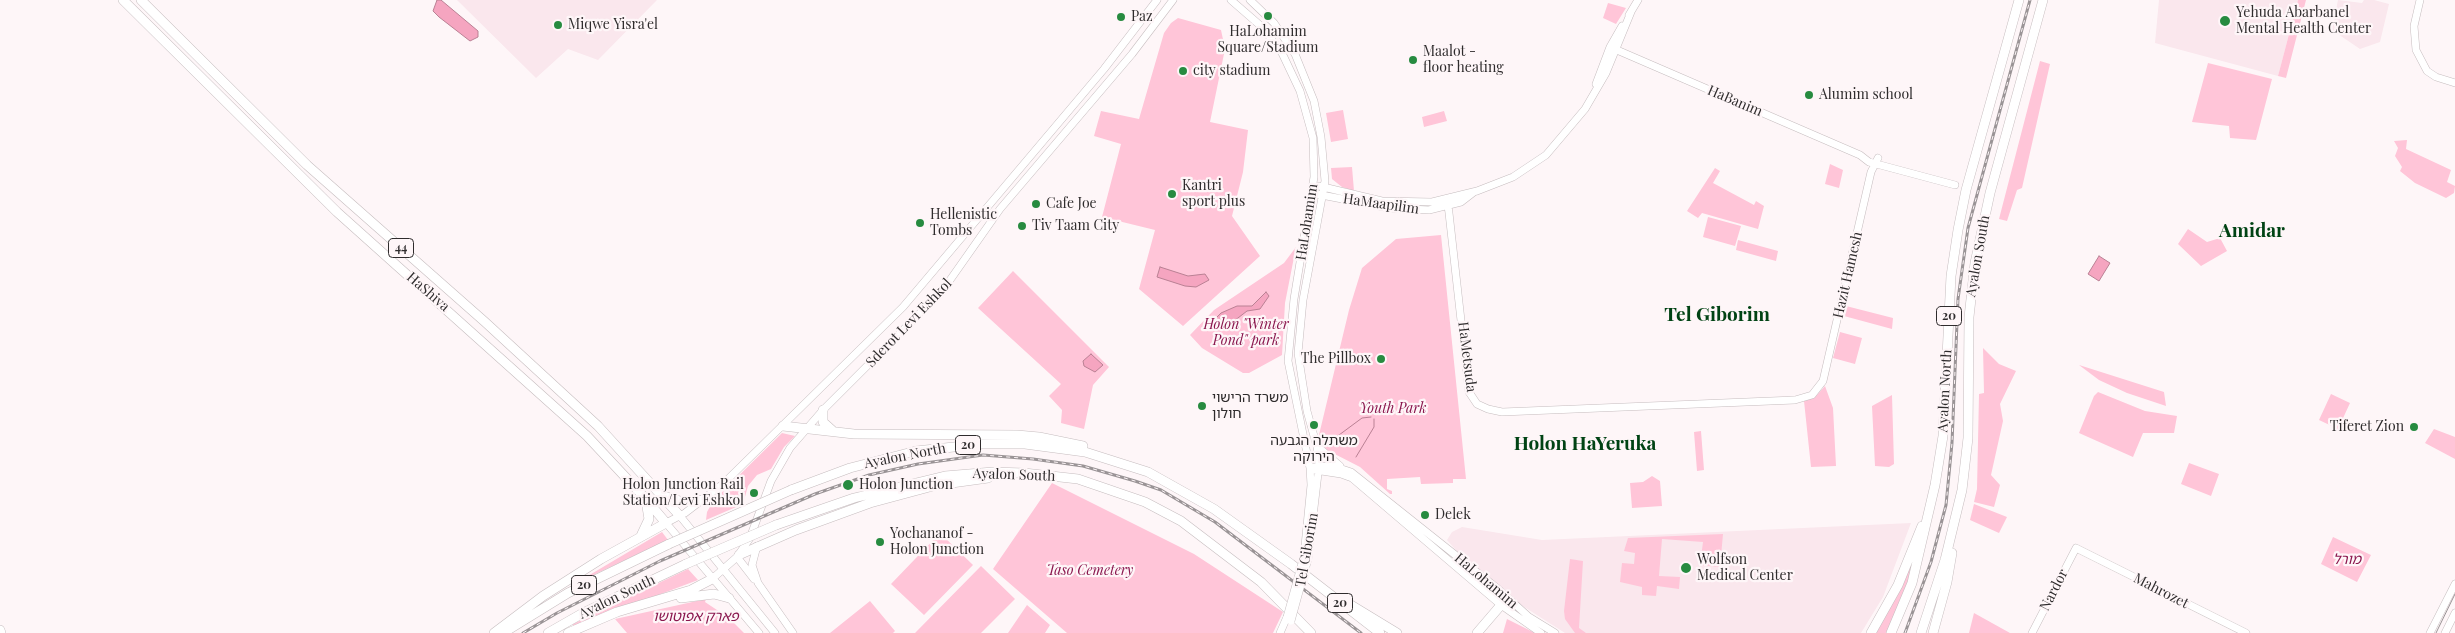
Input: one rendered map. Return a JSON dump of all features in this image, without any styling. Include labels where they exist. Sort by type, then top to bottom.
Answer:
[{"type":"highway","name":"HaShiva","points":[[122,0],[302,180],[586,436],[644,496],[666,523]]},
{"type":"highway","name":"HaShiva","points":[[141,0],[307,165],[486,322],[598,426],[680,516]]},
{"type":"highway","name":"Ayalon North","points":[[1891,633],[1912,583],[1935,485],[1943,436],[1955,246],[1966,190],[2013,25],[2018,0]]},
{"type":"highway","name":"Ayalon South","points":[[1921,633],[1945,560],[1960,501],[1968,438],[1969,317],[1975,263],[1990,193],[2043,3]]},
{"type":"highway","points":[[823,410],[823,422],[835,433]]},
{"type":"highway","points":[[783,426],[835,433],[990,434],[1039,437],[1105,453],[1148,472]]},
{"type":"highway","name":"Ayalon North","points":[[503,633],[568,593],[669,544],[791,490],[883,458],[916,451],[982,444],[1025,444],[1062,448],[1106,457],[1148,472],[1214,509],[1301,572],[1380,633]]},
{"type":"highway","name":"Ayalon South","points":[[548,633],[583,613],[686,564],[776,525],[854,498],[945,476],[1016,472],[1078,479],[1136,498],[1181,521],[1261,582],[1312,633]]},
{"type":"highway","points":[[738,556],[837,514],[937,485],[1000,476],[1078,479]]},
{"type":"highway","points":[[1871,633],[1891,598],[1911,556],[1935,485]]},
{"type":"highway","points":[[661,494],[683,502],[704,500]]},
{"type":"highway","points":[[638,539],[646,529],[649,519],[644,496]]},
{"type":"highway","points":[[1933,633],[1947,582],[1960,501]]},
{"type":"highway","points":[[494,633],[543,596],[601,559],[666,523]]},
{"type":"highway","points":[[1301,572],[1397,633]]},
{"type":"highway","points":[[568,633],[617,612],[691,590],[712,579]]},
{"type":"highway","points":[[649,603],[714,594],[729,598]]},
{"type":"highway","points":[[1477,633],[1501,605]]},
{"type":"main road","name":"Sderot Levi Eshkol","points":[[666,523],[704,500],[783,426],[912,297],[1113,58],[1157,0]]},
{"type":"main road","name":"Sderot Levi Eshkol","points":[[712,579],[738,556],[753,532],[776,470],[787,452],[806,428],[943,290],[1000,209],[1132,54],[1173,0]]},
{"type":"main road","name":"HaLohamim","points":[[1231,0],[1278,43],[1305,105],[1313,138],[1313,184],[1294,299],[1288,361],[1310,468],[1337,466],[1351,472],[1498,589],[1529,617],[1555,633]]},
{"type":"main road","points":[[1238,0],[1278,43],[1287,42]]},
{"type":"main road","name":"HaLohamim","points":[[1250,0],[1269,18],[1300,63],[1314,101],[1325,174],[1320,212],[1303,300],[1298,353],[1307,411],[1317,447],[1319,468]]},
{"type":"main road","name":"HaMaapilim","points":[[1311,193],[1439,205],[1513,177],[1546,155],[1588,103],[1638,0]]},
{"type":"main road","points":[[2420,0],[2414,26],[2416,50],[2427,71],[2436,77],[2455,83]]},
{"type":"main road","name":"HaBanim","points":[[1613,49],[1860,155],[1955,184]]},
{"type":"main road","name":"Hazit Hamesh","points":[[1811,394],[1824,378],[1874,160]]},
{"type":"main road","points":[[1320,212],[1327,202],[1340,195],[1325,174]]},
{"type":"main road","name":"HaMaapilim","points":[[1313,184],[1340,195]]},
{"type":"main road","name":"HaMaapilim","points":[[1448,206],[1461,202],[1477,191]]},
{"type":"main road","points":[[1439,205],[1448,206]]},
{"type":"main road","name":"HaMetsuda","points":[[1439,205],[1444,210],[1451,234]]},
{"type":"main road","name":"HaMetsuda","points":[[1448,206],[1468,392],[1477,404],[1502,412],[1790,400],[1811,394]]},
{"type":"main road","points":[[1317,447],[1330,459],[1351,472]]},
{"type":"main road","name":"Tel Giborim","points":[[1306,557],[1311,485],[1310,468]]},
{"type":"main road","name":"HaLohamim","points":[[1319,468],[1352,478],[1501,605],[1541,633]]},
{"type":"main road","name":"Tel Giborim","points":[[1286,633],[1306,557],[1319,468]]},
{"type":"main road","points":[[1316,496],[1323,481],[1335,472]]},
{"type":"main road","name":"44","points":[[680,516],[723,571]]},
{"type":"main road","name":"44","points":[[666,523],[712,579]]},
{"type":"main road","points":[[758,546],[752,565],[758,583]]},
{"type":"main road","name":"Nardor","points":[[2032,633],[2076,548]]},
{"type":"main road","name":"Mahrozet","points":[[2076,548],[2246,633]]},
{"type":"main road","points":[[738,556],[792,633]]},
{"type":"main road","points":[[723,571],[776,633]]},
{"type":"main road","points":[[712,579],[759,633]]},
{"type":"main road","points":[[2430,633],[2455,584]]},
{"type":"main road","points":[[1501,605],[1506,602],[1514,604]]},
{"type":"main road","points":[[2445,633],[2455,613]]},
{"type":"main road","name":"Tel Giborim","points":[[1280,633],[1289,619]]},
{"type":"shaded area","points":[[437,0],[441,0],[478,31],[478,37],[470,41],[439,17],[433,11]]},
{"type":"shaded area","name":"Miqwe Yisra'el","points":[[457,0],[657,0],[598,60],[568,49],[536,78]]},
{"type":"shaded area","name":"Yehuda Abarbanel Mental Health Center","points":[[2159,0],[2298,0],[2278,76],[2155,43]]},
{"type":"shaded area","points":[[2338,0],[2362,3],[2364,0],[2374,0],[2389,4],[2380,42],[2360,49],[2332,30]]},
{"type":"shaded area","points":[[2099,256],[2110,263],[2099,281],[2088,274]]},
{"type":"shaded area","points":[[1160,267],[1188,276],[1205,274],[1209,280],[1196,287],[1185,286],[1157,277]]},
{"type":"shaded area","points":[[1266,292],[1269,296],[1260,309],[1247,311],[1225,328],[1216,323],[1215,319],[1221,313],[1237,306],[1252,306]]},
{"type":"shaded area","points":[[1091,354],[1103,365],[1095,372],[1084,366],[1083,361]]},
{"type":"shaded area","name":"Wolfson Medical Center","points":[[1911,523],[1883,597],[1861,633],[1565,633],[1518,603],[1462,557],[1447,540],[1452,532],[1462,527],[1542,540]]},
{"type":"green space","points":[[2298,0],[2306,0],[2286,78],[2278,76]]},
{"type":"green space","points":[[1608,3],[1626,8],[1616,24],[1603,18]]},
{"type":"green space","name":"Kantri sport plus","points":[[1178,18],[1221,30],[1225,49],[1210,122],[1248,130],[1243,172],[1232,216],[1260,256],[1183,326],[1139,289],[1155,230],[1102,217],[1121,144],[1094,136],[1101,111],[1139,119],[1164,33],[1171,23]]},
{"type":"green space","points":[[2040,61],[2050,64],[2022,188],[2017,190],[2007,221],[1999,219]]},
{"type":"green space","points":[[2208,63],[2272,79],[2256,140],[2230,138],[2229,126],[2192,122]]},
{"type":"green space","points":[[1343,110],[1348,139],[1331,142],[1326,113]]},
{"type":"green space","points":[[1444,111],[1447,121],[1424,127],[1422,117]]},
{"type":"green space","points":[[2407,140],[2406,149],[2451,170],[2447,182],[2455,186],[2454,193],[2446,198],[2415,183],[2400,171],[2402,167],[2395,156],[2398,148],[2394,141]]},
{"type":"green space","points":[[1830,164],[1843,170],[1839,188],[1825,184]]},
{"type":"green space","points":[[1352,167],[1354,191],[1342,187],[1332,179],[1331,168]]},
{"type":"green space","points":[[1715,168],[1720,171],[1713,183],[1754,205],[1756,201],[1764,206],[1758,229],[1702,213],[1698,218],[1687,211]]},
{"type":"green space","points":[[1708,217],[1741,226],[1735,246],[1703,237]]},
{"type":"green space","points":[[2188,229],[2207,242],[2220,238],[2227,251],[2201,266],[2178,244]]},
{"type":"green space","name":"Youth Park","points":[[1441,235],[1466,479],[1453,479],[1453,483],[1421,484],[1420,477],[1387,479],[1387,489],[1392,491],[1392,494],[1390,494],[1360,467],[1323,448],[1318,439],[1349,310],[1362,268],[1396,239]]},
{"type":"green space","points":[[1738,240],[1778,251],[1776,261],[1736,250]]},
{"type":"green space","name":"Holon \"Winter Pond\" park","points":[[1296,247],[1285,303],[1282,355],[1249,373],[1243,373],[1202,348],[1190,335],[1214,310],[1284,263]]},
{"type":"green space","points":[[1013,271],[1109,367],[1093,385],[1084,429],[1061,423],[1062,410],[1049,396],[1061,384],[978,308]]},
{"type":"green space","points":[[1846,306],[1893,318],[1892,329],[1844,316]]},
{"type":"green space","points":[[1840,332],[1862,338],[1855,364],[1833,358]]},
{"type":"green space","points":[[1983,348],[1999,364],[2016,371],[2000,404],[2003,421],[1991,475],[2000,485],[1994,507],[1974,502],[1977,489],[1979,394],[1984,393]]},
{"type":"green space","points":[[2079,365],[2164,392],[2166,406],[2127,393],[2099,380]]},
{"type":"green space","points":[[1825,386],[1833,408],[1836,466],[1811,467],[1804,401],[1816,396]]},
{"type":"green space","points":[[2098,392],[2145,411],[2177,416],[2174,433],[2143,433],[2133,457],[2079,433],[2094,396]]},
{"type":"green space","points":[[2331,394],[2350,403],[2338,429],[2319,420]]},
{"type":"green space","points":[[1892,395],[1894,464],[1889,467],[1875,466],[1872,406]]},
{"type":"green space","points":[[2434,429],[2455,437],[2455,459],[2425,443]]},
{"type":"green space","points":[[1701,431],[1704,470],[1697,471],[1694,432]]},
{"type":"green space","points":[[782,433],[795,436],[784,447],[771,469],[757,475],[748,486],[743,504],[706,520],[707,512],[713,501]]},
{"type":"green space","points":[[2189,463],[2219,474],[2211,496],[2181,484]]},
{"type":"green space","points":[[1652,476],[1660,481],[1662,506],[1632,508],[1630,483],[1643,482]]},
{"type":"green space","name":"Taso Cemetery","points":[[1052,483],[1194,554],[1283,612],[1273,633],[1067,633],[993,569]]},
{"type":"green space","points":[[1974,504],[2007,517],[1999,533],[1970,520]]},
{"type":"green space","points":[[662,532],[668,540],[589,577],[544,602]]},
{"type":"green space","points":[[940,533],[973,565],[924,615],[891,584]]},
{"type":"green space","points":[[1723,534],[1720,567],[1700,565],[1703,542],[1662,539],[1659,576],[1680,577],[1679,589],[1657,586],[1656,596],[1642,595],[1642,587],[1620,582],[1622,563],[1634,564],[1635,553],[1624,551],[1628,538]]},
{"type":"green space","name":"מורל","points":[[2333,537],[2371,555],[2357,582],[2321,564]]},
{"type":"green space","points":[[1570,559],[1583,561],[1579,628],[1586,633],[1575,633],[1565,619],[1564,611]]},
{"type":"green space","points":[[1911,562],[1915,564],[1888,633],[1876,633]]},
{"type":"green space","points":[[981,566],[1015,599],[981,633],[915,633]]},
{"type":"green space","points":[[688,569],[698,580],[573,627],[573,624]]},
{"type":"green space","name":"פארק אפוטושו","points":[[706,599],[705,602],[724,613],[744,633],[627,633],[615,619]]},
{"type":"green space","points":[[870,601],[895,631],[893,633],[830,633]]},
{"type":"green space","points":[[1027,605],[1050,625],[1045,633],[1008,633]]},
{"type":"green space","points":[[1974,613],[2010,633],[1969,633]]},
{"type":"green space","points":[[1507,619],[1535,633],[1503,633]]},
{"type":"waterway","points":[[1335,438],[1362,418],[1371,417]]},
{"type":"waterway","points":[[1356,457],[1374,427],[1374,419]]},
{"type":"tram line","points":[[2436,633],[2455,594]]},
{"type":"railway","points":[[1905,633],[1931,562],[1946,505],[1952,443],[1958,299],[1968,228],[2030,0]]},
{"type":"railway","points":[[523,633],[557,613],[660,561],[815,494],[869,475],[918,464],[983,455],[1083,466],[1161,490],[1215,522],[1361,633]]},
{"type":"place","name":"HaLohamim Square/Stadium","points":[[1268,16]]},
{"type":"place","name":"Paz","points":[[1121,17]]},
{"type":"place","name":"Yehuda Abarbanel Mental Health Center","points":[[2225,21]]},
{"type":"place","name":"Miqwe Yisra'el","points":[[558,25]]},
{"type":"place","name":"Maalot - floor heating","points":[[1413,60]]},
{"type":"place","name":"city stadium","points":[[1183,71]]},
{"type":"place","name":"Alumim school","points":[[1809,95]]},
{"type":"place","name":"Kantri sport plus","points":[[1172,194]]},
{"type":"place","name":"Cafe Joe","points":[[1036,204]]},
{"type":"place","name":"Hellenistic Tombs","points":[[920,223]]},
{"type":"place","name":"Tiv Taam City","points":[[1022,226]]},
{"type":"place","name":"The Pillbox","points":[[1381,359]]},
{"type":"place","name":"משרד הרישוי חולון","points":[[1202,406]]},
{"type":"place","name":"משתלה הגבעה הירוקה","points":[[1314,425]]},
{"type":"place","name":"Tiferet Zion","points":[[2414,427]]},
{"type":"place","name":"Holon Junction","points":[[848,485]]},
{"type":"place","name":"Holon Junction Rail Station/Levi Eshkol","points":[[754,493]]},
{"type":"place","name":"Delek","points":[[1425,515]]},
{"type":"place","name":"Yochananof - Holon Junction","points":[[880,542]]},
{"type":"place","name":"Wolfson Medical Center","points":[[1686,568]]},
{"type":"district","name":"Amidar","points":[[2252,231]]},
{"type":"district","name":"Tel Giborim","points":[[1717,315]]},
{"type":"district","name":"Holon HaYeruka","points":[[1585,444]]}]
